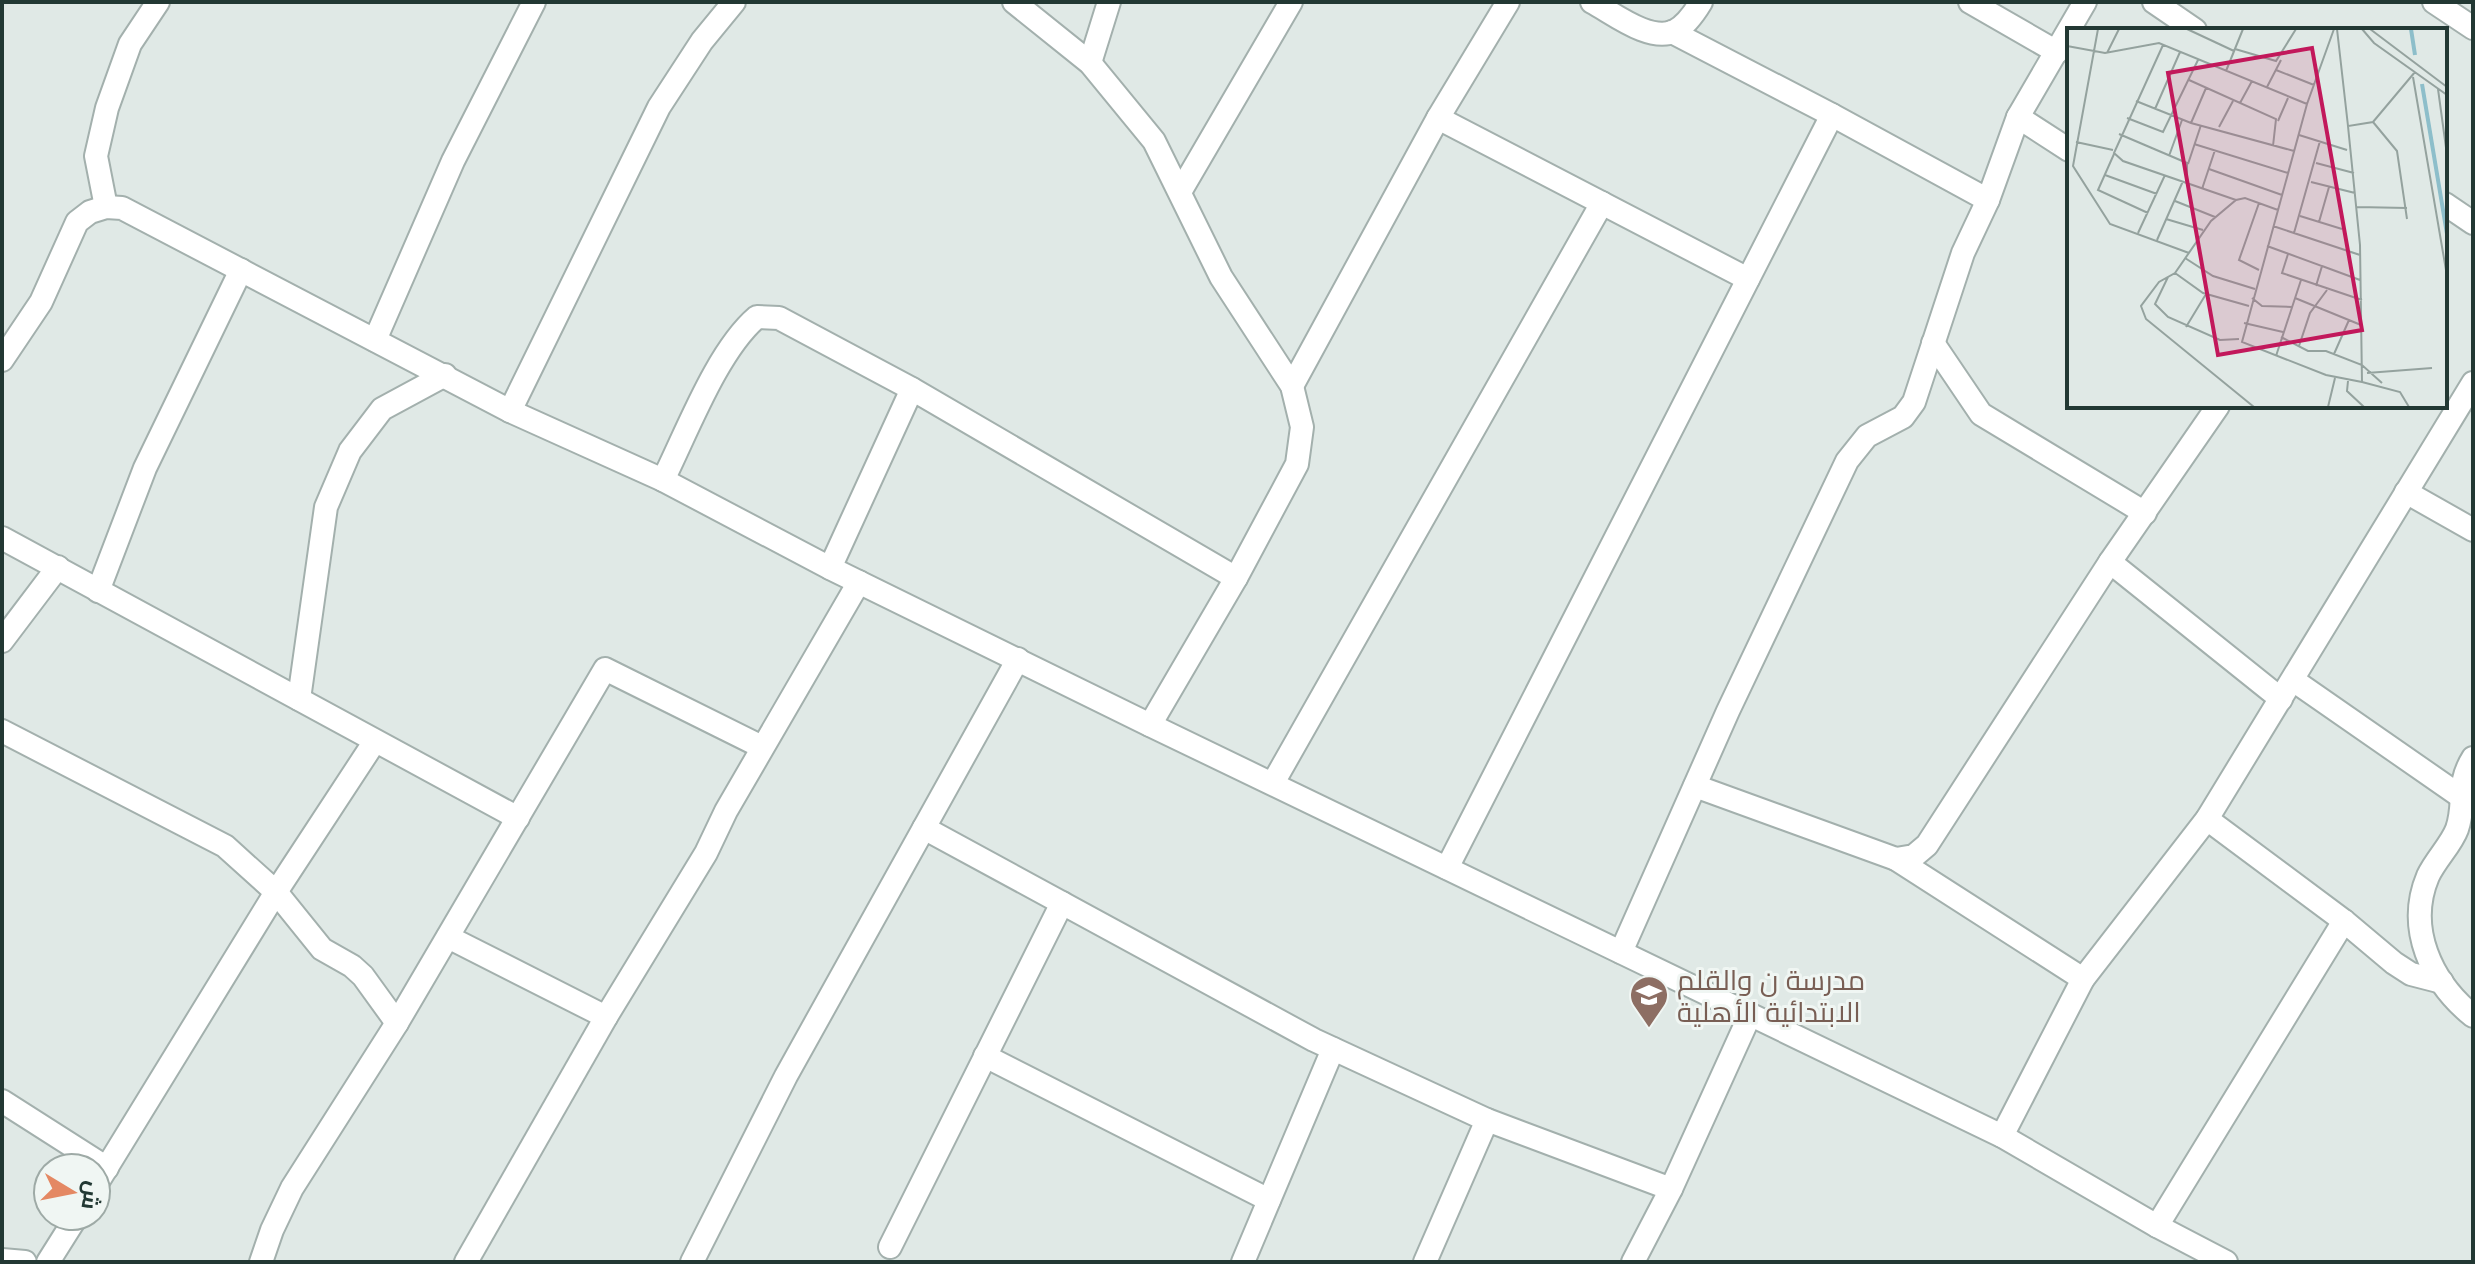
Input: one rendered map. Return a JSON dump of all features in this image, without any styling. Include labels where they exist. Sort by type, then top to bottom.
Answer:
[{"type":"street","points":[[106,207],[96,156],[107,108],[130,44],[158,2]]},
{"type":"street","points":[[375,340],[453,161],[534,2]]},
{"type":"street","points":[[510,411],[659,107],[702,41],[734,2]]},
{"type":"street","points":[[1014,2],[1090,63],[1154,141],[1221,277],[1292,386],[1302,427],[1297,464],[1236,578],[1150,725]]},
{"type":"street","points":[[1090,63],[1109,2]]},
{"type":"street","points":[[1180,192],[1291,2]]},
{"type":"street","points":[[1592,2],[1650,31],[1672,32],[1988,200]]},
{"type":"street","points":[[1672,32],[1680,28],[1701,2]]},
{"type":"street","points":[[1970,2],[2057,52]]},
{"type":"street","points":[[2070,28],[2085,2]]},
{"type":"street","points":[[2154,2],[2192,28]]},
{"type":"street","points":[[2434,2],[2473,28]]},
{"type":"street","points":[[1292,386],[1438,118],[1508,3]]},
{"type":"street","points":[[1621,952],[1847,461],[1867,436],[1909,411],[1963,253],[1988,200],[2018,117],[2067,34]]},
{"type":"street","points":[[1447,868],[1832,115]]},
{"type":"street","points":[[2018,117],[2067,149]]},
{"type":"street","points":[[1438,118],[1748,279]]},
{"type":"street","points":[[1273,783],[1602,203]]},
{"type":"street","points":[[2447,205],[2473,223]]},
{"type":"street","points":[[2,360],[41,302],[77,222],[90,212],[106,207],[122,208],[510,411],[663,480],[830,568],[1150,725],[2002,1136],[2157,1226],[2226,1262]]},
{"type":"street","points":[[98,591],[145,468],[241,270]]},
{"type":"street","points":[[663,480],[727,351],[741,331],[757,317],[779,318],[912,389],[1236,578]]},
{"type":"street","points":[[1933,343],[1981,414],[2145,513]]},
{"type":"street","points":[[299,699],[326,507],[350,451],[382,409],[445,375]]},
{"type":"street","points":[[2002,1136],[2083,979],[2207,819],[2473,383]]},
{"type":"street","points":[[830,568],[912,389]]},
{"type":"street","points":[[1896,859],[1914,856],[1927,845],[2110,562],[2217,408]]},
{"type":"street","points":[[2406,492],[2473,530]]},
{"type":"street","points":[[2,538],[518,818]]},
{"type":"street","points":[[2110,562],[2287,690],[2460,796]]},
{"type":"street","points":[[2,641],[58,567]]},
{"type":"street","points":[[466,1262],[606,1017],[706,853],[762,747],[859,582]]},
{"type":"street","points":[[692,1262],[786,1076],[1018,659]]},
{"type":"street","points":[[261,1262],[292,1188],[397,1023],[605,669],[762,747]]},
{"type":"street","points":[[2,731],[225,846],[276,892],[322,949],[363,976],[397,1023]]},
{"type":"street","points":[[112,1161],[276,892],[375,741]]},
{"type":"street","points":[[2473,758],[2463,777],[2458,825],[2428,876],[2418,917],[2426,953],[2442,982],[2458,1004],[2473,1016]]},
{"type":"street","points":[[1695,786],[1896,859],[2083,979]]},
{"type":"street","points":[[2207,819],[2411,974],[2442,982]]},
{"type":"street","points":[[924,828],[1333,1049],[1487,1120],[1671,1189]]},
{"type":"street","points":[[890,1247],[1062,903]]},
{"type":"street","points":[[2157,1226],[2344,921]]},
{"type":"street","points":[[448,937],[606,1017]]},
{"type":"street","points":[[1633,1262],[1671,1189],[1750,1015]]},
{"type":"street","points":[[1243,1262],[1333,1049]]},
{"type":"street","points":[[985,1056],[1269,1200]]},
{"type":"street","points":[[2,1101],[69,1152]]},
{"type":"street","points":[[1425,1262],[1487,1120]]},
{"type":"street","points":[[48,1262],[67,1232]]},
{"type":"street","points":[[2,1260],[25,1262]]},
{"type":"place","name":"مدرسة ن والقلم الابتدائية الأهلية","points":[[1649,1029]]}]
